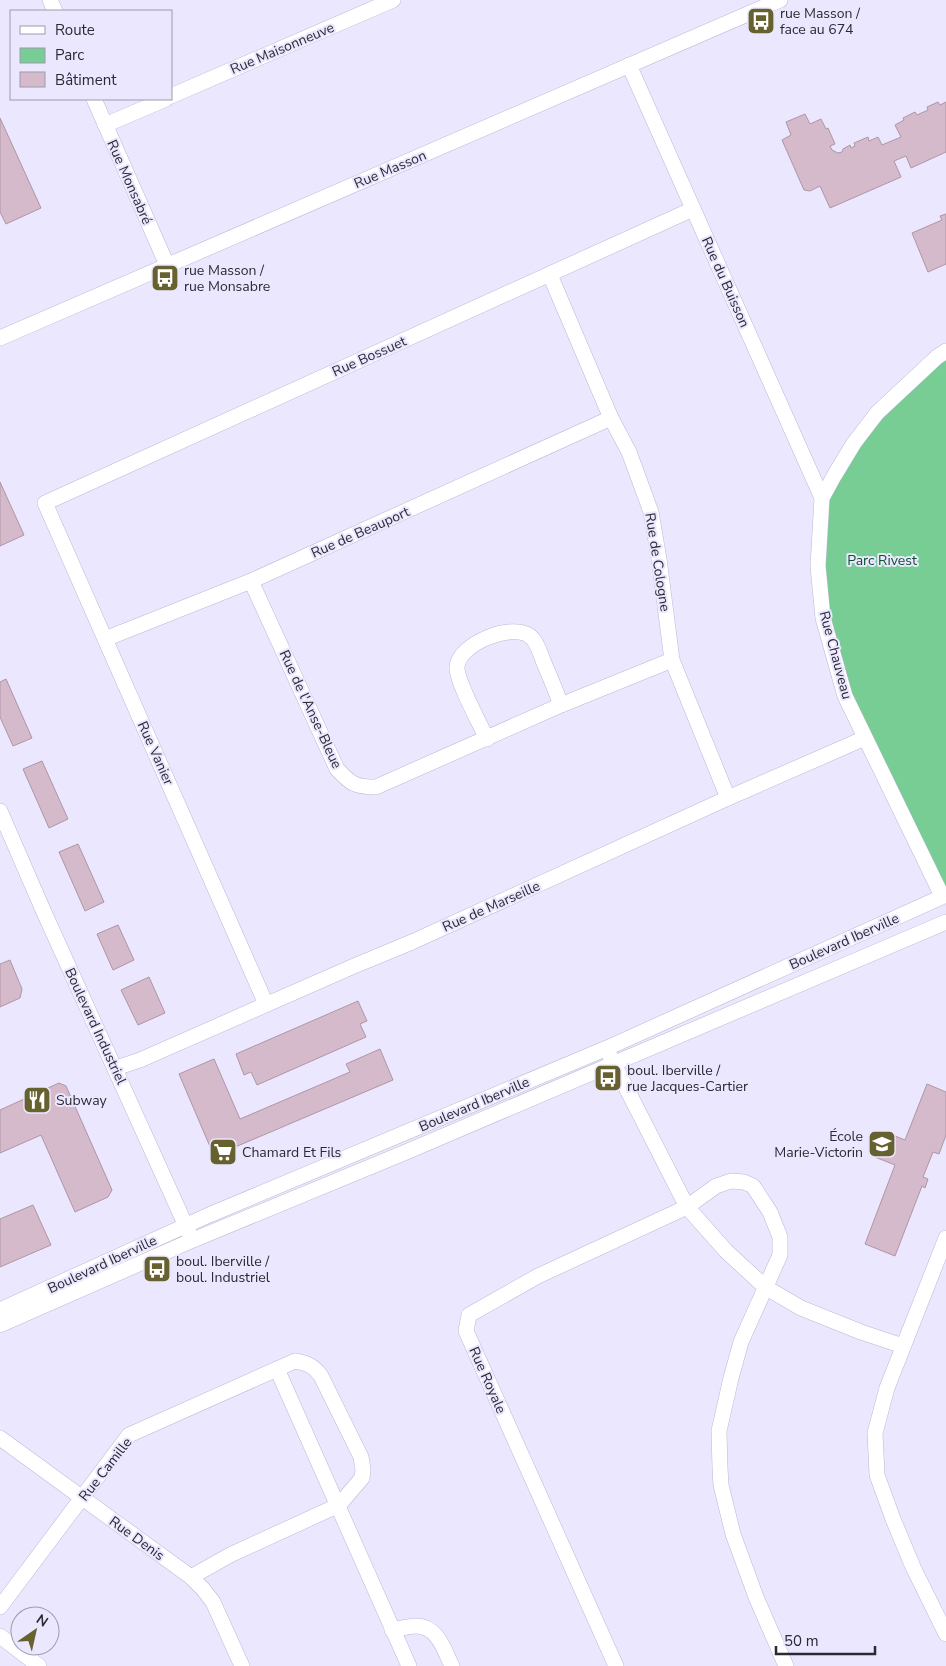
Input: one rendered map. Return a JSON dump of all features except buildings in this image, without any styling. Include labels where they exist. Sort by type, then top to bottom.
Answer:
[{"type":"street","name":"Rue Maisonneuve","points":[[172,96],[393,0]]},
{"type":"street","name":"Rue Masson","points":[[0,338],[780,0]]},
{"type":"street","name":"Rue du Buisson","points":[[629,65],[822,498]]},
{"type":"street","name":"Rue Monsabré","points":[[94,100],[167,265]]},
{"type":"street","points":[[105,125],[164,100]]},
{"type":"street","name":"Rue Bossuet","points":[[45,503],[693,209]]},
{"type":"street","name":"Rue de Cologne","points":[[550,275],[611,418],[629,452],[651,512],[672,660],[728,798]]},
{"type":"street","name":"Rue Chauveau","points":[[944,896],[845,696],[823,618],[818,566],[822,498],[854,442],[877,413],[946,350]]},
{"type":"street","name":"Rue de Beauport","points":[[105,639],[251,581],[611,418]]},
{"type":"street","name":"Rue Vanier","points":[[45,503],[266,1004]]},
{"type":"street","name":"Rue de l'Anse-Bleue","points":[[251,581],[337,769],[348,782],[362,787],[376,787],[561,705],[672,660]]},
{"type":"street","points":[[487,739],[461,683],[457,668],[459,660],[471,646],[502,632],[521,631],[533,638],[561,705]]},
{"type":"street","name":"Rue de Marseille","points":[[116,1068],[140,1060],[412,942],[728,798],[865,738]]},
{"type":"street","name":"Boulevard Industriel","points":[[0,811],[193,1240]]},
{"type":"street","name":"Boulevard Iberville","points":[[0,1310],[209,1215],[607,1048],[944,896]]},
{"type":"street","name":"Boulevard Iberville","points":[[0,1325],[193,1240],[946,922]]},
{"type":"street","points":[[607,1048],[687,1207],[726,1251],[765,1287],[801,1308],[861,1332],[903,1346]]},
{"type":"street","name":"Rue Royale","points":[[616,1666],[466,1331],[469,1315],[538,1276],[687,1207],[716,1186],[731,1181],[744,1182],[754,1186],[770,1212],[780,1237],[780,1255],[765,1287]]},
{"type":"street","points":[[946,1238],[887,1388],[875,1434],[877,1474],[913,1567],[946,1634]]},
{"type":"street","points":[[765,1287],[741,1342],[731,1378],[719,1431],[720,1468],[721,1485],[733,1534],[756,1597],[786,1666]]},
{"type":"street","name":"Rue Camille","points":[[0,1607],[129,1435],[295,1361],[306,1362],[316,1369],[321,1376],[362,1458],[362,1478],[338,1505],[230,1554],[191,1577]]},
{"type":"street","points":[[278,1369],[409,1666]]},
{"type":"street","name":"Rue Denis","points":[[0,1438],[191,1577],[213,1602],[242,1666]]},
{"type":"street","points":[[392,1630],[416,1626],[426,1628],[435,1634],[452,1666]]},
{"type":"street","points":[[0,1636],[39,1666]]},
{"type":"green space","name":"Parc Rivest","points":[[946,351],[946,895],[845,696],[823,618],[819,520],[834,477],[875,415]]},
{"type":"place","name":"rue Masson / face au 674","points":[[761,21]]},
{"type":"place","name":"rue Masson / rue Monsabre","points":[[165,278]]},
{"type":"place","name":"boul. Iberville / rue Jacques-Cartier","points":[[608,1078]]},
{"type":"place","name":"Subway","points":[[37,1100]]},
{"type":"place","name":"École Marie-Victorin","points":[[882,1144]]},
{"type":"place","name":"Chamard Et Fils","points":[[223,1152]]},
{"type":"place","name":"boul. Iberville / boul. Industriel","points":[[157,1269]]}]
